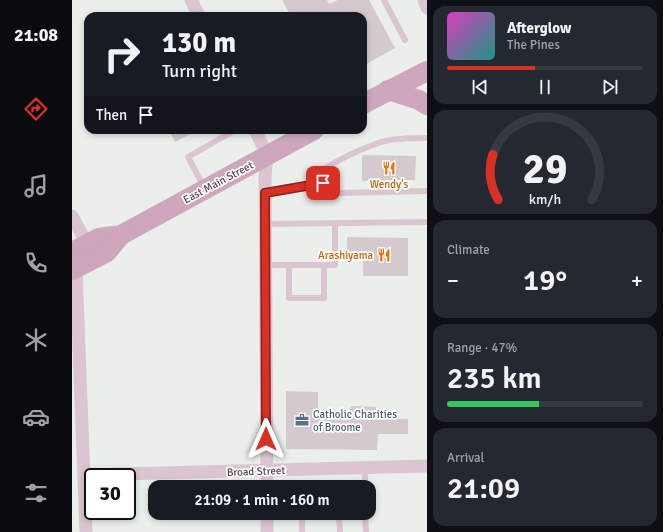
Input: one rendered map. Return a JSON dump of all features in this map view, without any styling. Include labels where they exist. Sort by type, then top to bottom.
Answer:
[{"type":"main road","points":[[367,102],[427,71]]},
{"type":"main road","points":[[388,90],[419,100],[427,105]]},
{"type":"main road","name":"East Main Street","points":[[77,259],[99,238],[121,234],[307,134]]},
{"type":"main road","name":"East Main Street","points":[[77,259],[107,252],[121,234]]},
{"type":"street","points":[[191,0],[197,12]]},
{"type":"street","points":[[424,0],[427,8]]},
{"type":"street","points":[[257,134],[267,156],[265,193],[267,480]]},
{"type":"street","points":[[72,216],[77,259],[85,468]]},
{"type":"street","name":"Broad Street","points":[[136,474],[427,466]]},
{"type":"street","points":[[86,520],[86,532]]},
{"type":"street","points":[[267,520],[267,532]]},
{"type":"lane","points":[[384,0],[405,40]]},
{"type":"lane","points":[[205,189],[188,156],[228,134]]},
{"type":"lane","points":[[427,138],[381,142],[338,160],[324,169],[322,178],[324,188],[339,193],[427,191]]},
{"type":"lane","points":[[265,193],[323,183]]},
{"type":"lane","points":[[266,224],[427,222]]},
{"type":"lane","points":[[266,265],[335,265],[335,223]]},
{"type":"lane","points":[[289,265],[289,298],[324,298],[324,265]]},
{"type":"lane","points":[[365,468],[365,480]]},
{"type":"lane","points":[[302,520],[302,532]]},
{"type":"lane","points":[[339,520],[340,532]]},
{"type":"lane","points":[[365,520],[366,532]]},
{"type":"building","points":[[282,0],[327,0],[329,4],[338,0],[369,0],[395,48],[367,64],[367,12],[289,12]]},
{"type":"building","points":[[171,134],[190,134],[175,142]]},
{"type":"building","name":"Wendy's","points":[[362,155],[416,156],[415,180],[362,181]]},
{"type":"building","points":[[347,237],[408,238],[408,276],[363,276],[363,261],[347,260]]},
{"type":"building","points":[[286,391],[318,392],[318,412],[348,412],[352,406],[376,407],[376,418],[408,419],[408,434],[378,434],[377,450],[286,449]]},
{"type":"place","name":"Wendy's","points":[[389,168]]},
{"type":"place","name":"Arashiyama","points":[[384,255]]},
{"type":"place","name":"Catholic Charities of Broome","points":[[302,420]]},
{"type":"route","points":[[266,439],[265,193],[323,183]]}]
